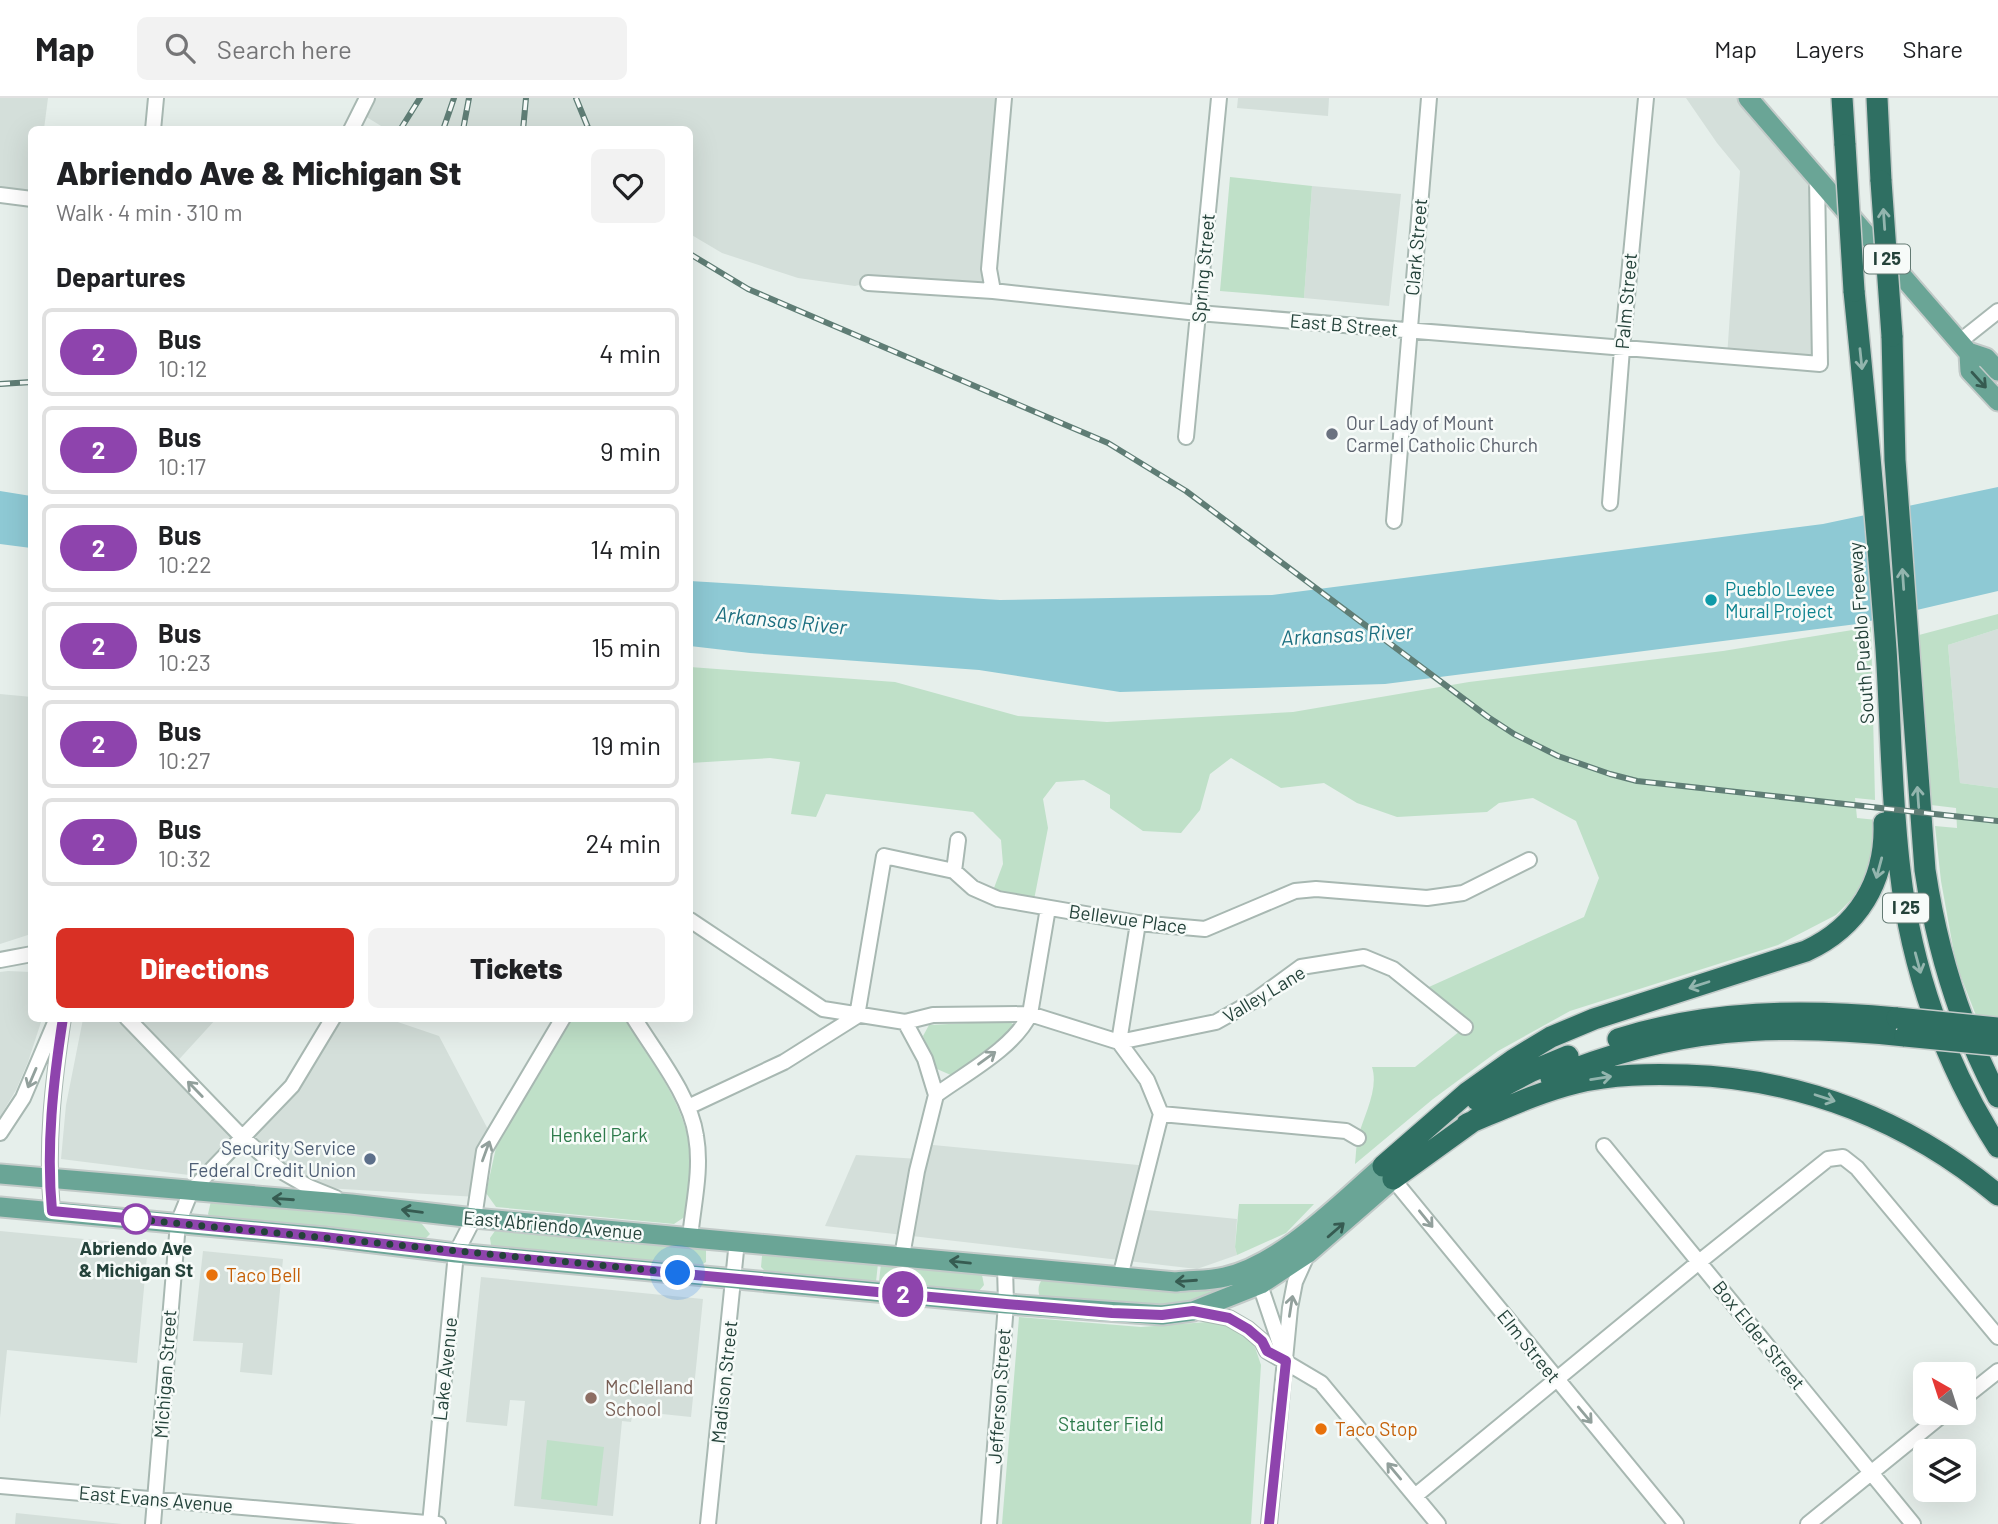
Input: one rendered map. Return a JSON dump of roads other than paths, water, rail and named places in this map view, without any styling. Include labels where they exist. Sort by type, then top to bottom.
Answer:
[{"type":"highway","name":"I 25","points":[[1877,98],[1892,336],[1895,460],[1921,837],[1932,912],[1954,996],[1978,1057],[1998,1097]]},
{"type":"highway","points":[[1879,151],[1889,98]]},
{"type":"highway","name":"South Pueblo Freeway","points":[[1842,101],[1854,291],[1872,465],[1886,652],[1897,839],[1911,936],[1928,1000],[1944,1040],[1965,1089],[1998,1147]]},
{"type":"highway","points":[[1388,1173],[1402,1148],[1468,1092],[1551,1037],[1594,1019],[1805,951],[1842,929],[1869,895],[1880,868],[1885,839],[1880,724],[1889,704]]},
{"type":"highway","points":[[1402,1148],[1474,1102],[1532,1071],[1593,1046],[1656,1028],[1723,1017],[1791,1012],[1901,1027],[1998,1045]]},
{"type":"highway","points":[[1388,1173],[1513,1096],[1571,1070],[1631,1050],[1682,1038],[1782,1028],[1998,1028]]},
{"type":"highway","points":[[1467,1124],[1557,1088],[1596,1079],[1654,1074],[1719,1076],[1805,1092],[1871,1115],[1942,1155],[1998,1195]]},
{"type":"main road","points":[[1748,98],[1964,348],[1986,358],[1998,371]]},
{"type":"main road","points":[[1964,348],[1970,370],[1998,401]]},
{"type":"main road","points":[[1257,1275],[1308,1254],[1388,1173]]},
{"type":"main road","points":[[1257,1275],[1294,1243],[1388,1173]]},
{"type":"main road","name":"East Abriendo Avenue","points":[[0,1174],[351,1204],[474,1218],[1176,1282],[1257,1275]]},
{"type":"main road","name":"East Abriendo Avenue","points":[[0,1207],[324,1237],[456,1253],[1125,1313],[1162,1315],[1193,1311],[1257,1275]]},
{"type":"street","points":[[353,126],[367,98]]},
{"type":"street","points":[[993,291],[989,269],[1004,98]]},
{"type":"street","name":"Spring Street","points":[[1186,438],[1219,98]]},
{"type":"street","name":"Clark Street","points":[[1394,521],[1429,98]]},
{"type":"street","name":"Palm Street","points":[[1610,503],[1646,98]]},
{"type":"street","points":[[153,126],[156,99]]},
{"type":"street","name":"East B Street","points":[[868,283],[993,291],[1199,313],[1819,364],[1817,178]]},
{"type":"street","points":[[0,195],[28,198]]},
{"type":"street","points":[[1964,348],[1998,311]]},
{"type":"street","points":[[954,871],[958,840]]},
{"type":"street","name":"Bellevue Place","points":[[857,1016],[884,856],[954,871],[973,888],[998,899],[1138,923],[1205,929],[1295,891],[1316,889],[1427,898],[1463,893],[1528,860]]},
{"type":"street","points":[[936,1096],[1021,1030],[1030,1014],[1048,908]]},
{"type":"street","points":[[1119,1042],[1138,923]]},
{"type":"street","points":[[693,927],[823,1009],[905,1022],[933,1015],[1030,1014],[1119,1042],[1147,1080],[1161,1114],[1120,1277]]},
{"type":"street","points":[[0,960],[28,955]]},
{"type":"street","name":"Valley Lane","points":[[1119,1042],[1216,1022],[1257,999],[1301,967],[1364,957],[1393,969],[1465,1027]]},
{"type":"street","points":[[688,1107],[784,1062],[857,1016]]},
{"type":"street","points":[[0,1133],[23,1098],[55,1022]]},
{"type":"street","points":[[52,1211],[49,1177],[52,1092],[62,1022]]},
{"type":"street","points":[[131,1022],[243,1138],[281,1171],[309,1187],[351,1204]]},
{"type":"street","points":[[191,1191],[292,1086],[331,1022]]},
{"type":"street","name":"Lake Avenue","points":[[433,1524],[456,1253],[474,1218],[484,1151],[561,1022]]},
{"type":"street","points":[[636,1022],[688,1107],[697,1137],[698,1173],[690,1238]]},
{"type":"street","points":[[902,1256],[917,1171],[936,1096],[925,1059],[905,1022]]},
{"type":"street","points":[[1161,1114],[1346,1130],[1358,1138]]},
{"type":"street","name":"Box Elder Street","points":[[1604,1146],[1913,1524]]},
{"type":"street","points":[[1415,1496],[1828,1159],[1843,1157],[1857,1168],[1998,1337]]},
{"type":"street","name":"Elm Street","points":[[1388,1173],[1676,1524]]},
{"type":"street","name":"Michigan Street","points":[[153,1524],[178,1223],[191,1191]]},
{"type":"street","name":"Madison Street","points":[[708,1524],[737,1241]]},
{"type":"street","points":[[1269,1524],[1290,1308],[1295,1282],[1308,1254]]},
{"type":"street","name":"Jefferson Street","points":[[989,1524],[1006,1304],[1005,1267]]},
{"type":"street","points":[[1257,1275],[1286,1361]]},
{"type":"street","points":[[1193,1311],[1229,1318],[1262,1341],[1267,1351],[1321,1383],[1438,1524]]},
{"type":"street","points":[[1976,1388],[1998,1371]]},
{"type":"street","points":[[1808,1524],[1930,1425]]},
{"type":"street","name":"East Evans Avenue","points":[[0,1486],[433,1524]]},
{"type":"water","name":"Arkansas River","points":[[1998,487],[1998,591],[1857,624],[1385,684],[1120,692],[979,670],[693,646],[693,581],[1000,600],[1272,595],[1823,524]]},
{"type":"water","points":[[0,491],[28,496],[28,548],[0,544]]},
{"type":"railway","points":[[402,126],[420,98]]},
{"type":"railway","points":[[444,126],[454,98]]},
{"type":"railway","points":[[464,126],[469,98]]},
{"type":"railway","points":[[523,126],[526,98]]},
{"type":"railway","points":[[576,98],[587,126]]},
{"type":"railway","points":[[693,256],[748,289],[1108,443],[1186,491],[1488,717],[1514,734],[1558,756],[1637,781],[1998,821]]},
{"type":"railway","points":[[0,384],[28,382]]},
{"type":"place","name":"Our Lady of Mount Carmel Catholic Church","points":[[1332,434]]},
{"type":"place","name":"Pueblo Levee Mural Project","points":[[1711,600]]},
{"type":"place","name":"Security Service Federal Credit Union","points":[[370,1159]]},
{"type":"place","name":"Abriendo Ave & Michigan St","points":[[136,1219]]},
{"type":"place","name":"Taco Bell","points":[[212,1275]]},
{"type":"place","name":"McClelland School","points":[[591,1398]]},
{"type":"place","name":"Taco Stop","points":[[1321,1429]]},
{"type":"park label","name":"Henkel Park","points":[[599,1135]]},
{"type":"park label","name":"Stauter Field","points":[[1111,1424]]}]
